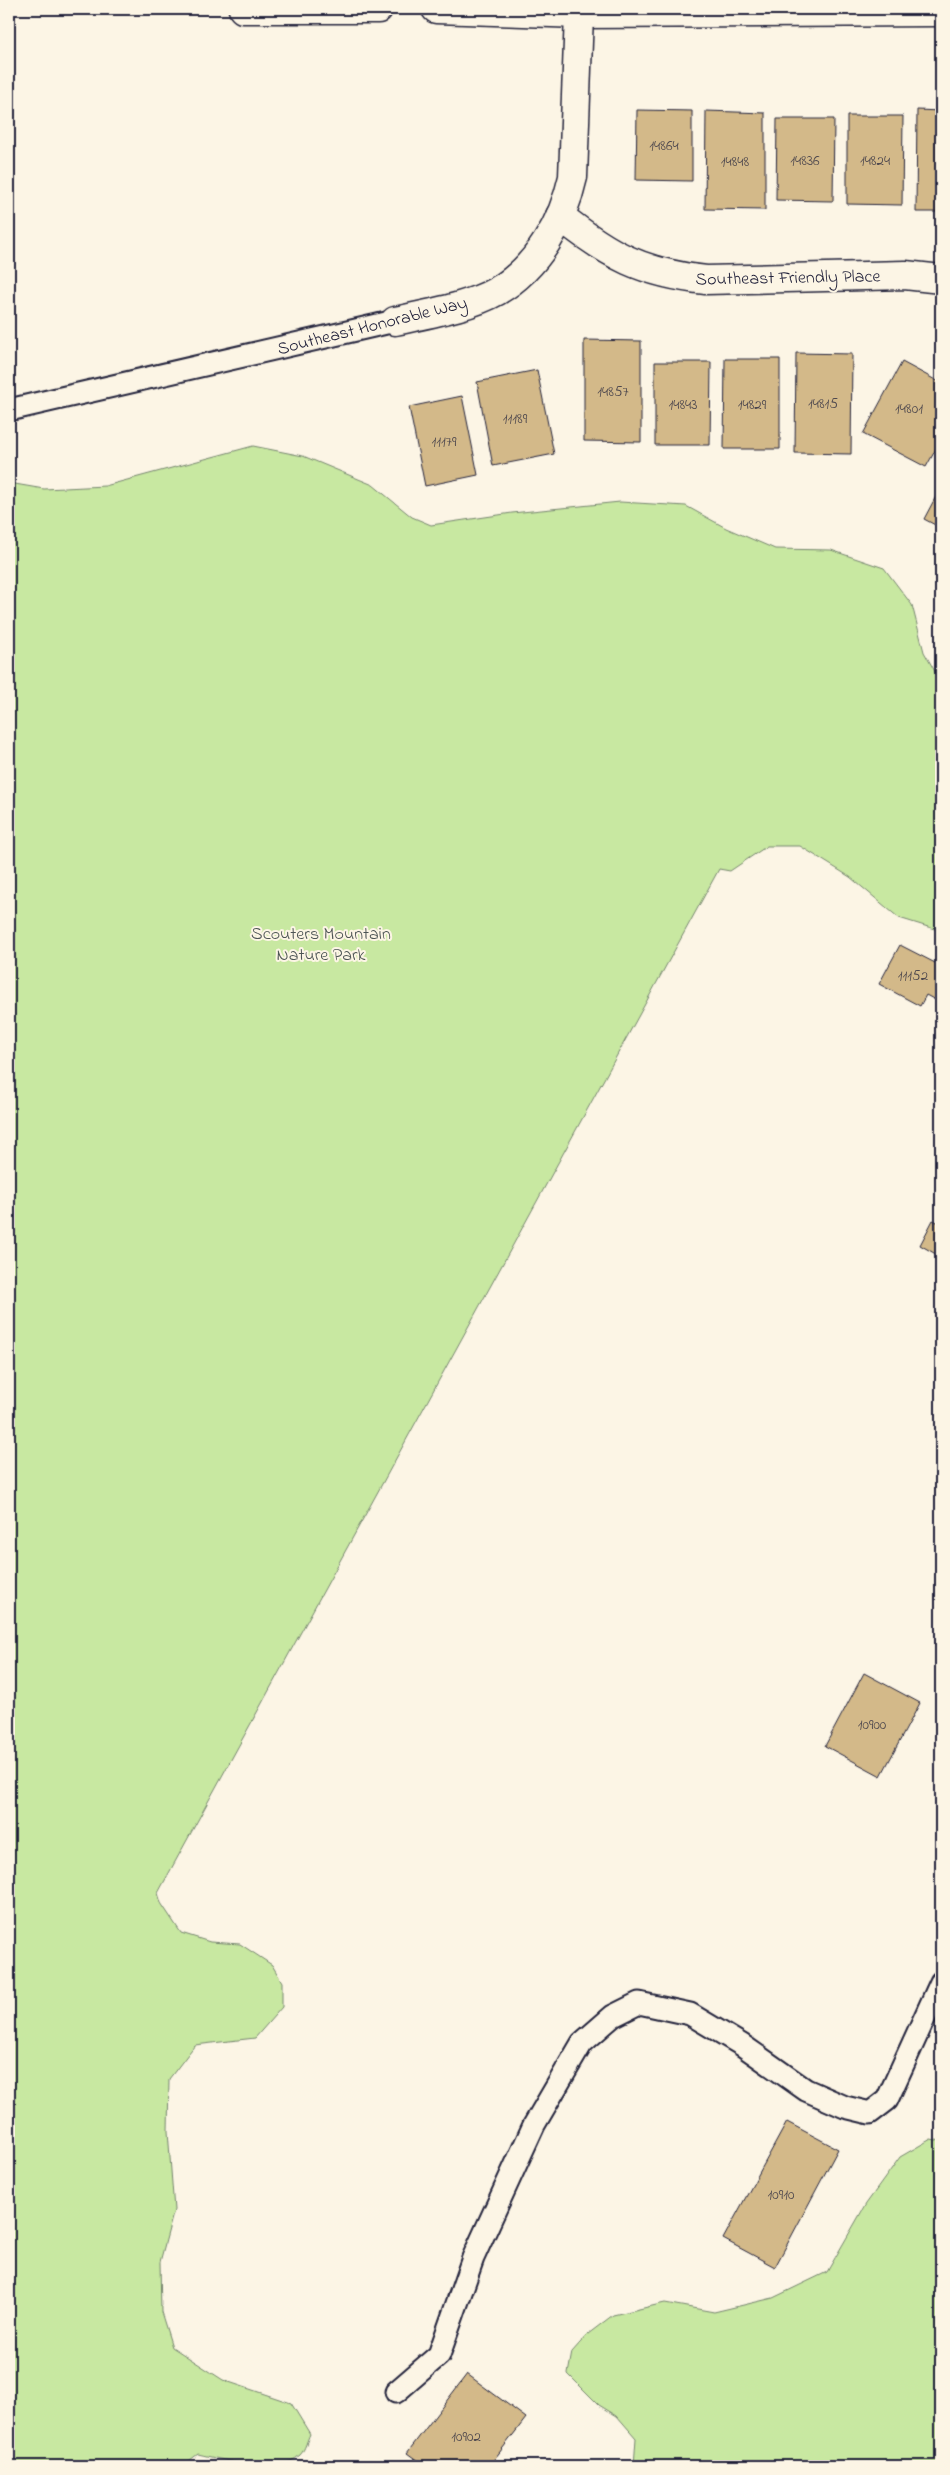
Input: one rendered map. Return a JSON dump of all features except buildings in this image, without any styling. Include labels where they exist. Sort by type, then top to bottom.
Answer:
[{"type":"street","points":[[243,9],[378,9]]},
{"type":"street","points":[[436,9],[579,14],[941,12]]},
{"type":"street","name":"Southeast Honorable Way","points":[[395,321],[442,311],[496,291],[519,275],[539,254],[567,203],[573,177],[579,14]]},
{"type":"street","name":"Southeast Friendly Place","points":[[560,216],[594,243],[624,259],[649,269],[678,277],[706,280],[905,275],[941,279]]},
{"type":"lane","name":"Southeast Honorable Way","points":[[9,410],[395,321]]},
{"type":"lane","points":[[396,2392],[439,2355],[473,2258],[534,2125],[582,2043],[613,2016],[639,2004],[690,2014],[742,2045],[806,2090],[845,2107],[870,2113],[887,2100],[941,1982]]},
{"type":"green space","name":"Scouters Mountain Nature Park","points":[[253,446],[303,456],[373,485],[412,517],[431,525],[512,513],[620,502],[686,506],[726,528],[775,549],[831,550],[884,568],[912,605],[924,652],[941,682],[941,931],[899,918],[850,877],[800,846],[767,846],[730,871],[719,869],[158,1893],[161,1903],[181,1933],[210,1942],[240,1944],[272,1965],[282,1982],[282,2007],[255,2038],[195,2045],[169,2079],[168,2131],[174,2210],[160,2262],[161,2312],[172,2347],[223,2380],[291,2403],[310,2434],[300,2455],[291,2461],[265,2465],[236,2462],[198,2454],[182,2466],[9,2466],[9,483],[44,489],[105,486]]},
{"type":"green space","points":[[931,2139],[941,2141],[941,2466],[634,2466],[636,2438],[617,2416],[599,2405],[568,2374],[572,2352],[588,2334],[613,2315],[665,2303],[714,2312],[773,2298],[827,2272],[866,2204],[900,2157]]}]
